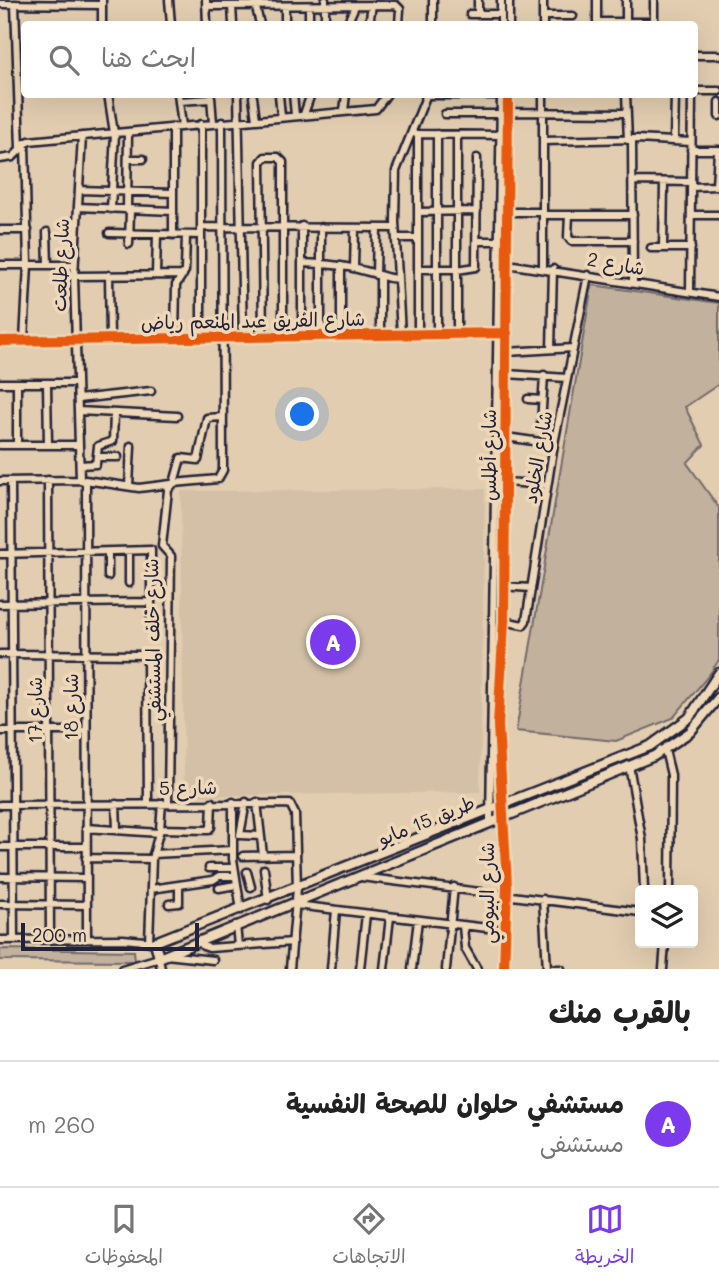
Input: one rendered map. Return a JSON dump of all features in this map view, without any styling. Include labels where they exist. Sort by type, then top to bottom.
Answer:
[{"type":"main road","name":"طريق 15 مايو","points":[[161,957],[491,821],[502,812],[650,746],[675,730],[696,709],[719,673]]},
{"type":"main road","name":"طريق 15 مايو","points":[[152,942],[268,900],[490,811],[502,812],[665,750],[703,718],[719,696]]},
{"type":"main road","points":[[696,709],[703,718]]},
{"type":"main road","points":[[152,942],[161,957]]},
{"type":"street","points":[[169,0],[170,21]]},
{"type":"street","points":[[433,0],[433,21]]},
{"type":"street","points":[[478,0],[474,14],[501,14]]},
{"type":"street","points":[[501,0],[501,21]]},
{"type":"street","points":[[509,0],[509,21]]},
{"type":"street","points":[[543,0],[543,21]]},
{"type":"street","points":[[597,0],[597,21]]},
{"type":"street","points":[[626,0],[626,21]]},
{"type":"street","points":[[654,0],[654,21]]},
{"type":"street","points":[[0,4],[102,2],[102,21]]},
{"type":"street","points":[[207,21],[206,3],[275,3],[285,6],[299,3],[386,2],[400,9],[399,21]]},
{"type":"street","points":[[253,3],[259,21]]},
{"type":"street","points":[[325,3],[325,21]]},
{"type":"street","points":[[15,4],[20,149]]},
{"type":"street","points":[[228,4],[232,21]]},
{"type":"street","points":[[349,21],[353,4]]},
{"type":"street","points":[[285,6],[285,21]]},
{"type":"street","points":[[543,16],[573,16]]},
{"type":"street","points":[[698,55],[719,55]]},
{"type":"street","points":[[698,93],[719,91]]},
{"type":"street","points":[[109,98],[115,133],[111,209]]},
{"type":"street","points":[[178,98],[182,126]]},
{"type":"street","points":[[211,98],[213,123]]},
{"type":"street","points":[[238,98],[241,120],[243,338]]},
{"type":"street","points":[[253,98],[256,118]]},
{"type":"street","points":[[279,98],[281,116]]},
{"type":"street","points":[[293,98],[295,115]]},
{"type":"street","points":[[304,114],[310,98]]},
{"type":"street","points":[[344,111],[346,98]]},
{"type":"street","points":[[0,159],[13,157],[25,143],[377,108],[384,98]]},
{"type":"street","points":[[401,335],[396,171],[414,134],[426,98]]},
{"type":"street","name":"شارع أطلس","points":[[491,821],[489,726],[495,585],[500,98]]},
{"type":"street","name":"شارع أطلس","points":[[502,812],[498,725],[505,586],[509,98]]},
{"type":"street","points":[[543,98],[543,268]]},
{"type":"street","points":[[626,98],[633,181],[633,282]]},
{"type":"street","points":[[674,140],[675,98]]},
{"type":"street","points":[[690,292],[693,98]]},
{"type":"street","points":[[719,103],[719,116]]},
{"type":"street","points":[[509,112],[626,113]]},
{"type":"street","points":[[445,114],[500,114]]},
{"type":"street","points":[[0,481],[83,480],[129,486],[218,479],[223,470],[222,122]]},
{"type":"street","points":[[201,124],[201,339]]},
{"type":"street","points":[[173,127],[173,235]]},
{"type":"street","points":[[128,132],[129,244]]},
{"type":"street","points":[[414,134],[508,135]]},
{"type":"street","points":[[414,134],[418,212],[418,335]]},
{"type":"street","points":[[437,134],[437,334]]},
{"type":"street","points":[[457,135],[457,334]]},
{"type":"street","name":"شارع طلعت","points":[[82,136],[74,265],[74,340],[83,480]]},
{"type":"street","points":[[543,141],[691,142]]},
{"type":"street","points":[[24,340],[28,265],[25,143]]},
{"type":"street","points":[[633,181],[713,187],[719,177],[719,150],[691,150]]},
{"type":"street","points":[[263,338],[262,160],[278,157],[282,162],[283,337]]},
{"type":"street","points":[[418,269],[475,269],[477,158]]},
{"type":"street","points":[[128,159],[143,159]]},
{"type":"street","points":[[663,248],[664,182]]},
{"type":"street","points":[[80,190],[173,193]]},
{"type":"street","points":[[78,207],[173,211]]},
{"type":"street","points":[[418,212],[477,211]]},
{"type":"street","points":[[508,212],[633,215]]},
{"type":"street","points":[[569,215],[568,237],[571,241],[633,241]]},
{"type":"street","points":[[691,215],[719,215]]},
{"type":"street","points":[[302,226],[302,337]]},
{"type":"street","points":[[201,227],[396,228]]},
{"type":"street","points":[[321,227],[321,337]]},
{"type":"street","points":[[354,268],[355,228]]},
{"type":"street","points":[[377,228],[380,335]]},
{"type":"street","points":[[0,230],[28,230]]},
{"type":"street","points":[[47,232],[48,265]]},
{"type":"street","points":[[109,233],[201,235]]},
{"type":"street","points":[[156,275],[157,234]]},
{"type":"street","points":[[175,339],[176,285],[183,275],[187,235]]},
{"type":"street","points":[[398,238],[418,238]]},
{"type":"street","points":[[477,241],[499,241]]},
{"type":"street","points":[[651,248],[691,248]]},
{"type":"street","points":[[302,263],[354,268],[378,277],[398,279]]},
{"type":"street","name":"شارع 2","points":[[508,264],[719,297]]},
{"type":"street","points":[[0,265],[74,265]]},
{"type":"street","points":[[341,266],[341,336]]},
{"type":"street","points":[[551,349],[552,269]]},
{"type":"street","points":[[109,275],[110,340]]},
{"type":"street","points":[[74,276],[183,275]]},
{"type":"street","name":"شارع الخلود","points":[[504,621],[521,625],[526,623],[554,444],[588,275]]},
{"type":"street","name":"شارع الفريق عبد المنعم رياض","points":[[0,341],[507,333]]},
{"type":"street","points":[[507,352],[573,348]]},
{"type":"street","points":[[77,368],[87,367]]},
{"type":"street","points":[[507,374],[567,378]]},
{"type":"street","points":[[541,425],[544,375]]},
{"type":"street","points":[[0,383],[77,383]]},
{"type":"street","points":[[17,383],[17,445]]},
{"type":"street","points":[[47,383],[48,445]]},
{"type":"street","points":[[78,400],[151,391]]},
{"type":"street","points":[[528,400],[542,400]]},
{"type":"street","points":[[78,411],[177,416]]},
{"type":"street","points":[[80,465],[94,465],[98,446],[114,439],[114,414]]},
{"type":"street","points":[[173,484],[181,458],[199,459],[207,418],[223,417]]},
{"type":"street","points":[[506,438],[554,444]]},
{"type":"street","points":[[0,445],[79,445]]},
{"type":"street","points":[[129,486],[131,446]]},
{"type":"street","points":[[97,457],[118,457]]},
{"type":"street","name":"شارع 17","points":[[48,480],[50,940]]},
{"type":"street","name":"شارع 18","points":[[83,480],[86,553],[87,939]]},
{"type":"street","points":[[11,481],[14,604],[14,940]]},
{"type":"street","points":[[506,482],[547,485]]},
{"type":"street","name":"شارع خلف المستشفي","points":[[152,942],[153,856],[165,803],[171,556],[162,545],[164,510],[173,484]]},
{"type":"street","points":[[0,554],[151,550],[151,628]]},
{"type":"street","points":[[129,551],[129,583]]},
{"type":"street","points":[[108,552],[108,576]]},
{"type":"street","points":[[495,585],[531,588]]},
{"type":"street","points":[[0,604],[151,602]]},
{"type":"street","points":[[0,654],[147,655],[148,803]]},
{"type":"street","points":[[0,732],[86,731]]},
{"type":"street","points":[[665,750],[671,775],[670,885]]},
{"type":"street","points":[[629,765],[642,839],[644,885]]},
{"type":"street","points":[[233,802],[233,867],[241,910]]},
{"type":"street","points":[[246,802],[240,835],[260,836]]},
{"type":"street","points":[[257,802],[263,855]]},
{"type":"street","name":"شارع 5","points":[[0,805],[282,802],[292,807],[297,888],[290,968]]},
{"type":"street","points":[[86,828],[208,830],[212,825],[212,803]]},
{"type":"street","points":[[116,804],[117,829]]},
{"type":"street","name":"شارع البيومي","points":[[502,812],[506,893],[503,969]]},
{"type":"street","points":[[0,848],[86,847]]},
{"type":"street","points":[[86,858],[232,850]]},
{"type":"street","points":[[243,856],[296,855]]},
{"type":"street","points":[[209,868],[233,867]]},
{"type":"street","points":[[264,869],[268,900]]},
{"type":"street","points":[[151,889],[213,880],[219,876],[235,881]]},
{"type":"street","points":[[357,876],[635,911]]},
{"type":"street","points":[[0,877],[87,878]]},
{"type":"street","points":[[219,888],[235,881],[249,879]]},
{"type":"street","points":[[169,904],[179,904],[179,885]]},
{"type":"street","points":[[446,969],[454,887]]},
{"type":"street","points":[[543,899],[547,969],[561,969]]},
{"type":"street","points":[[296,903],[336,911],[504,930]]},
{"type":"street","points":[[0,904],[87,905]]},
{"type":"street","points":[[331,969],[336,911]]},
{"type":"street","points":[[360,969],[366,914]]},
{"type":"street","points":[[384,969],[390,917]]},
{"type":"street","points":[[412,969],[418,920]]},
{"type":"street","points":[[236,925],[238,946]]},
{"type":"street","points":[[463,926],[465,948],[477,969]]},
{"type":"street","points":[[0,940],[87,939],[152,942]]},
{"type":"street","points":[[199,940],[206,947],[293,942]]},
{"type":"street","points":[[663,969],[665,948]]},
{"type":"street","points":[[161,957],[161,969]]},
{"type":"street","points":[[123,969],[161,957],[214,960]]},
{"type":"street","points":[[290,968],[299,969]]},
{"type":"shaded area","points":[[592,285],[719,303],[719,384],[685,407],[704,445],[687,463],[719,508],[719,660],[673,718],[616,741],[516,731]]},
{"type":"shaded area","points":[[485,489],[480,792],[184,796],[181,491]]},
{"type":"shaded area","points":[[0,949],[134,951],[135,961],[0,960]]},
{"type":"cycle path","points":[[504,969],[507,885],[498,725],[504,621],[508,98]]},
{"type":"cycle path","points":[[0,341],[507,333]]},
{"type":"place","name":"مستشفي حلوان للصحة النفسية","points":[[333,642]]}]
